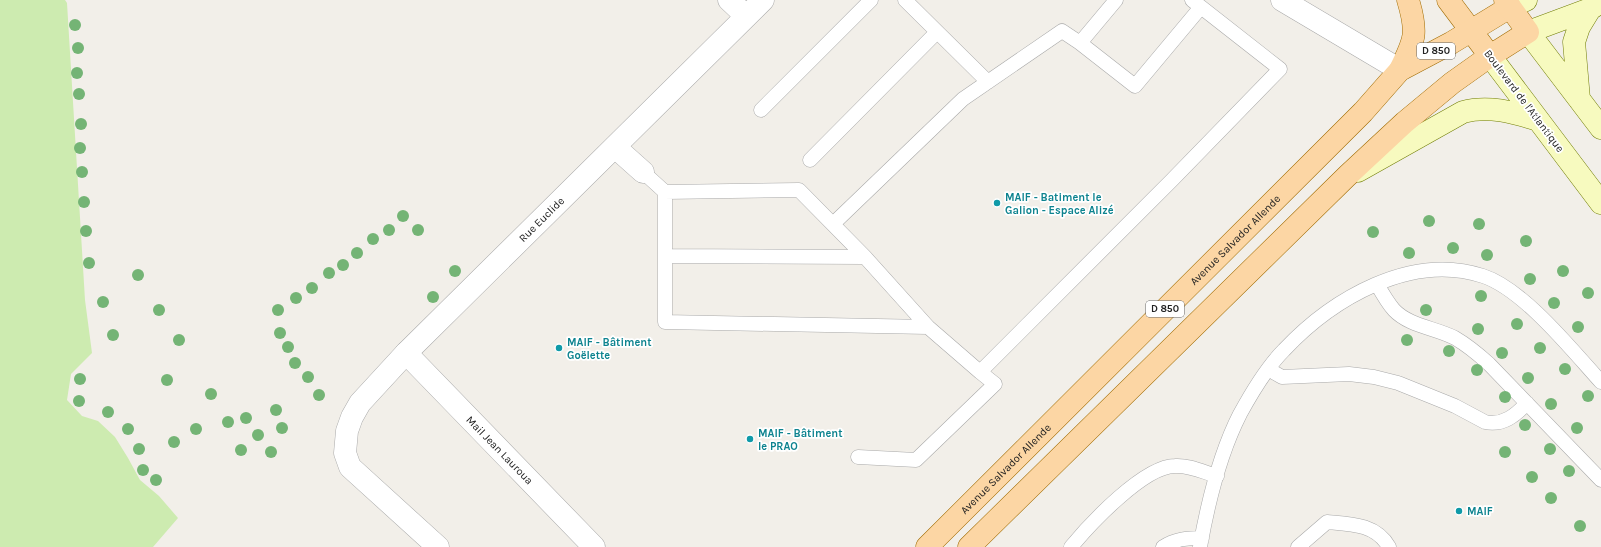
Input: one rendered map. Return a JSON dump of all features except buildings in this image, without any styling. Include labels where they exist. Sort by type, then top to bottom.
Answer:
[{"type":"main road","points":[[1400,70],[1412,45],[1414,32],[1414,21],[1408,0]]},
{"type":"main road","name":"Boulevard de l'Atlantique","points":[[1448,0],[1601,203]]},
{"type":"main road","name":"Avenue Salvador Allende","points":[[927,547],[1363,112],[1400,70],[1471,30],[1513,2]]},
{"type":"main road","name":"D 850","points":[[969,547],[1347,176],[1405,122],[1458,78],[1528,32],[1513,2]]},
{"type":"main road","points":[[1595,6],[1528,32],[1601,128]]},
{"type":"main road","points":[[1579,99],[1574,42],[1579,27],[1595,6]]},
{"type":"main road","points":[[1347,176],[1406,145],[1463,112],[1481,108],[1516,113],[1538,120]]},
{"type":"street","points":[[729,0],[746,16]]},
{"type":"street","name":"Rue Euclide","points":[[438,547],[350,468],[345,453],[347,431],[352,416],[360,403],[406,353],[763,0]]},
{"type":"street","points":[[1282,0],[1400,70]]},
{"type":"street","points":[[615,147],[642,172]]},
{"type":"street","name":"Mail Jean Lauroua","points":[[406,353],[594,547]]},
{"type":"lane","points":[[761,110],[871,0]]},
{"type":"lane","points":[[905,0],[988,82]]},
{"type":"lane","points":[[1080,43],[1116,0]]},
{"type":"lane","points":[[833,224],[963,99],[1062,31],[1080,43],[1135,86],[1196,3],[1280,69],[1172,180],[980,372]]},
{"type":"lane","points":[[810,160],[937,32]]},
{"type":"lane","points":[[642,172],[665,192],[799,190],[866,257],[928,327],[995,384],[916,460],[858,457]]},
{"type":"lane","points":[[665,192],[665,322],[928,327]]},
{"type":"lane","points":[[665,256],[866,257]]},
{"type":"lane","points":[[1163,547],[1173,540],[1188,538],[1201,543],[1225,448],[1253,392],[1268,369],[1284,350],[1310,326],[1354,296],[1401,275],[1423,270],[1445,269],[1465,271],[1500,284],[1517,295],[1601,382]]},
{"type":"lane","points":[[1378,284],[1386,300],[1394,310],[1406,319],[1454,338],[1472,349],[1489,364],[1601,480]]},
{"type":"lane","points":[[1268,369],[1282,378],[1349,374],[1374,377],[1398,383],[1427,394],[1486,422],[1494,424],[1502,423],[1510,418],[1527,403]]},
{"type":"lane","points":[[1071,547],[1134,484],[1155,471],[1174,466],[1187,467],[1217,476]]},
{"type":"lane","points":[[1298,547],[1328,522],[1356,524],[1379,535],[1389,547]]},
{"type":"green space","points":[[0,0],[65,0],[67,3],[85,300],[92,353],[71,374],[67,400],[82,416],[98,421],[115,437],[140,480],[159,496],[178,518],[153,547],[0,547]]},
{"type":"place","name":"MAIF - Batiment le Galion - Espace Alizé","points":[[997,203]]},
{"type":"place","name":"MAIF - Bâtiment Goëlette","points":[[559,348]]},
{"type":"place","name":"MAIF - Bâtiment le PRAO","points":[[750,439]]},
{"type":"place","name":"MAIF","points":[[1459,511]]}]
